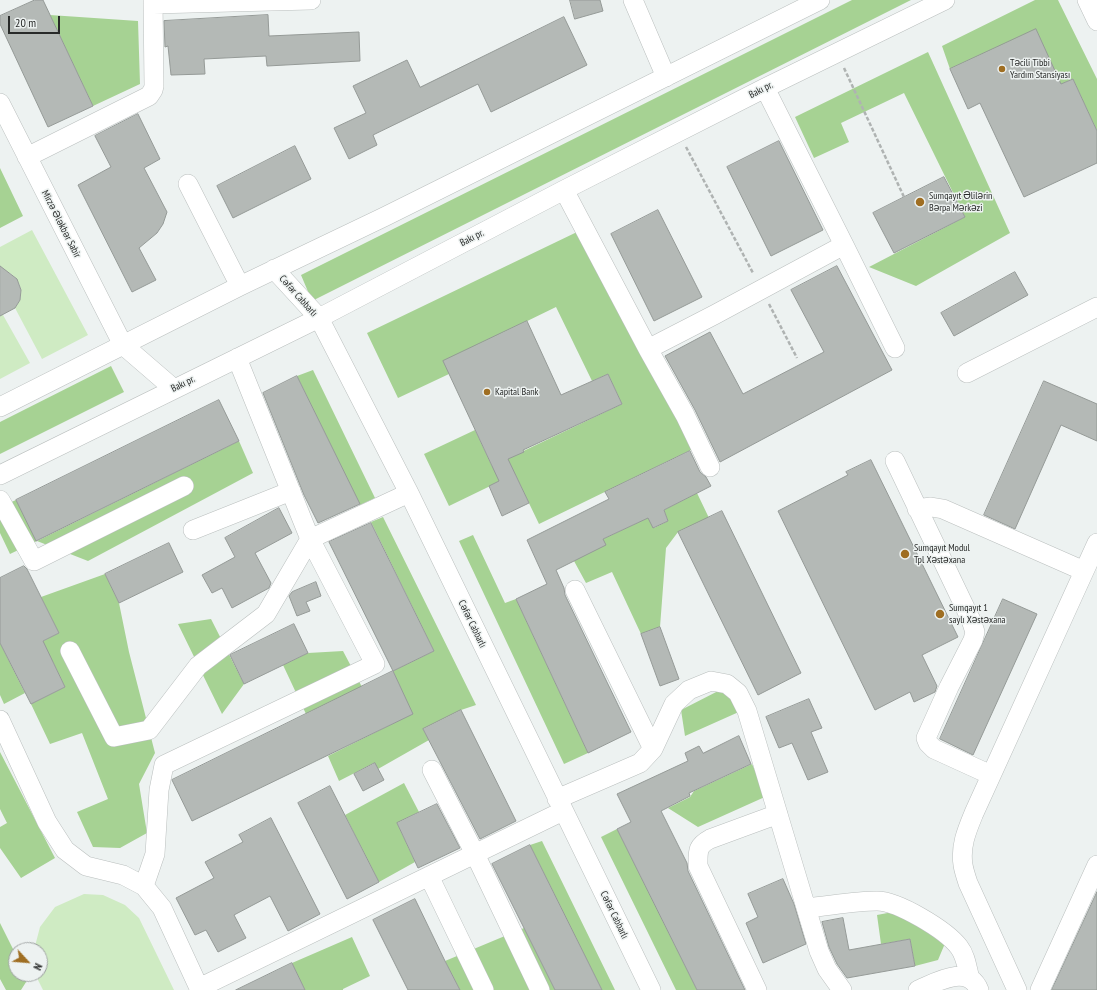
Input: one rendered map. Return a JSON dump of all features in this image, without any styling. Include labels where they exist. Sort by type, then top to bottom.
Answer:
[{"type":"street","points":[[27,157],[149,96],[154,86],[153,2],[312,0]]},
{"type":"street","points":[[632,0],[666,77]]},
{"type":"street","points":[[0,407],[274,269],[384,217],[820,0]]},
{"type":"street","name":"Bakı pr.","points":[[0,475],[319,318],[678,132],[945,0]]},
{"type":"street","points":[[1087,0],[1097,21]]},
{"type":"street","points":[[765,88],[895,348]]},
{"type":"street","name":"Mirzə Ələkbər Sabir","points":[[0,103],[123,344]]},
{"type":"street","points":[[188,184],[240,286]]},
{"type":"street","points":[[564,190],[648,349],[685,415],[710,467]]},
{"type":"street","points":[[648,349],[844,245]]},
{"type":"street","name":"Cəfər Cabbarlı","points":[[274,269],[319,318],[409,493],[651,990]]},
{"type":"street","points":[[967,373],[1097,307]]},
{"type":"street","points":[[123,344],[174,389]]},
{"type":"street","points":[[144,886],[155,854],[159,790],[164,765],[375,664],[310,539],[237,358]]},
{"type":"street","points":[[895,461],[971,620],[974,632],[973,640],[949,687],[926,738],[928,744],[934,749],[991,775]]},
{"type":"street","points":[[0,500],[34,561],[184,486]]},
{"type":"street","points":[[193,530],[291,491]]},
{"type":"street","points":[[70,651],[114,737],[149,730],[198,666],[266,614],[310,539],[409,493]]},
{"type":"street","points":[[917,509],[930,507],[943,509],[1084,571]]},
{"type":"street","points":[[1017,990],[968,883],[963,865],[965,833],[1097,543]]},
{"type":"street","points":[[575,590],[653,749]]},
{"type":"street","points":[[0,720],[47,822],[65,850],[86,866],[123,875],[144,886],[162,908],[200,989],[475,854],[560,805],[640,763],[653,749],[674,704],[689,690],[711,681],[727,684],[738,693],[747,711],[819,951],[827,969],[842,990]]},
{"type":"street","points":[[432,770],[475,854],[540,990]]},
{"type":"street","points":[[757,990],[698,866],[698,853],[702,844],[710,839],[778,814]]},
{"type":"street","points":[[1040,990],[1097,865]]},
{"type":"street","points":[[429,876],[484,990]]},
{"type":"street","points":[[806,908],[878,901],[901,907],[932,924],[948,935],[956,943],[960,948],[974,984]]},
{"type":"street","points":[[918,990],[951,976],[962,976],[974,984]]},
{"type":"path","points":[[837,53],[904,198]]},
{"type":"path","points":[[678,132],[752,273]]},
{"type":"path","points":[[767,302],[797,358]]},
{"type":"green space","points":[[852,0],[911,0],[312,301],[301,275]]},
{"type":"green space","points":[[1035,0],[1058,0],[1097,79],[1097,131],[1073,79],[1060,85],[1036,30],[950,69],[942,46]]},
{"type":"green space","points":[[50,15],[138,21],[140,84],[93,106]]},
{"type":"green space","points":[[928,52],[1010,233],[916,286],[869,267],[965,217],[904,93],[841,123],[849,142],[814,158],[795,117]]},
{"type":"green space","points":[[0,168],[23,216],[0,228]]},
{"type":"green space","points":[[32,230],[88,335],[42,359],[15,308],[19,302],[21,294],[19,284],[10,273],[0,270],[0,247]]},
{"type":"green space","points":[[577,232],[693,449],[539,524],[515,474],[449,506],[424,454],[475,430],[492,466],[622,404],[608,374],[592,381],[556,307],[476,346],[449,374],[398,398],[367,333]]},
{"type":"green space","points":[[0,314],[3,315],[30,363],[0,379]]},
{"type":"green space","points":[[111,366],[124,392],[0,454],[0,422]]},
{"type":"green space","points":[[313,370],[375,498],[360,505],[297,376]]},
{"type":"green space","points":[[239,441],[253,473],[88,561],[37,541]]},
{"type":"green space","points":[[697,493],[709,518],[678,532],[666,548],[660,627],[641,634],[612,572],[586,583],[574,561],[603,539],[639,522],[641,501],[654,528],[668,521],[664,510]]},
{"type":"green space","points":[[16,500],[37,541],[10,554],[0,533],[0,507]]},
{"type":"green space","points":[[383,517],[476,705],[461,710],[423,729],[429,740],[378,769],[374,763],[339,781],[328,756],[412,714],[393,671],[434,651],[371,522]]},
{"type":"green space","points":[[473,535],[505,603],[516,599],[588,753],[564,764],[459,541]]},
{"type":"green space","points":[[105,574],[119,603],[129,652],[155,753],[139,784],[147,833],[120,848],[93,847],[77,812],[108,799],[82,733],[50,744],[31,704],[65,687],[53,662],[28,649],[59,633],[41,597]]},
{"type":"green space","points":[[211,619],[244,684],[222,714],[178,624]]},
{"type":"green space","points":[[0,643],[25,693],[4,704],[0,695]]},
{"type":"green space","points":[[343,651],[362,687],[306,714],[283,665],[308,653]]},
{"type":"green space","points":[[724,688],[741,711],[685,736],[681,710]]},
{"type":"green space","points":[[0,752],[55,858],[21,878],[0,848],[0,827],[7,823],[0,809]]},
{"type":"green space","points":[[752,764],[767,796],[698,827],[668,808],[690,797],[694,791]]},
{"type":"green space","points":[[404,783],[419,812],[397,823],[415,862],[379,882],[345,815]]},
{"type":"green space","points":[[617,829],[697,990],[676,990],[601,837]]},
{"type":"green space","points":[[542,841],[615,990],[602,990],[530,845]]},
{"type":"green space","points":[[84,894],[103,895],[125,905],[139,918],[174,990],[43,990],[39,982],[48,982],[48,942],[36,942],[40,927],[55,907]]},
{"type":"green space","points":[[898,911],[946,941],[938,960],[915,966],[910,939],[881,944],[877,915]]},
{"type":"green space","points":[[0,923],[10,942],[8,942],[8,982],[26,982],[21,990],[6,990],[0,979]]},
{"type":"green space","points":[[524,928],[555,990],[460,990],[445,961]]},
{"type":"green space","points":[[352,937],[370,976],[343,990],[305,990],[292,963]]},
{"type":"building","points":[[35,0],[43,0],[93,106],[48,127],[0,24],[0,16]]},
{"type":"building","points":[[570,0],[600,0],[603,11],[575,19]]},
{"type":"building","points":[[268,15],[269,36],[359,32],[360,61],[267,66],[266,56],[204,59],[205,74],[171,75],[168,46],[165,47],[164,21]]},
{"type":"building","points":[[564,17],[587,65],[491,112],[478,84],[373,135],[377,145],[349,159],[334,128],[366,113],[353,86],[407,60],[420,87]]},
{"type":"building","points":[[1036,29],[1061,84],[1073,79],[1097,131],[1097,163],[1024,197],[980,103],[968,109],[950,69]]},
{"type":"building","points":[[138,114],[160,159],[144,168],[167,212],[163,224],[157,233],[139,248],[156,280],[132,292],[78,185],[111,167],[95,136]]},
{"type":"building","points":[[779,141],[823,230],[771,256],[727,167]]},
{"type":"building","points":[[295,146],[311,179],[233,218],[217,186]]},
{"type":"building","points":[[944,177],[965,217],[894,253],[873,213]]},
{"type":"building","points":[[658,210],[702,297],[654,321],[611,234]]},
{"type":"building","points":[[0,266],[17,279],[21,290],[20,300],[15,308],[0,316]]},
{"type":"building","points":[[837,266],[892,370],[720,462],[695,410],[665,356],[710,332],[743,394],[824,352],[791,290]]},
{"type":"building","points":[[1015,272],[1028,295],[954,336],[941,313]]},
{"type":"building","name":"Kapital Bank","points":[[527,321],[561,395],[608,374],[622,404],[523,450],[524,452],[508,459],[529,503],[502,516],[489,486],[499,481],[443,361]]},
{"type":"building","points":[[297,376],[360,504],[318,523],[304,495],[263,393]]},
{"type":"building","points":[[1044,381],[1097,404],[1097,441],[1061,425],[1015,529],[984,515]]},
{"type":"building","points":[[219,400],[239,441],[36,541],[16,500]]},
{"type":"building","points":[[690,451],[700,472],[706,477],[711,486],[664,510],[668,521],[653,528],[648,518],[603,539],[606,545],[556,570],[564,588],[565,595],[631,732],[588,753],[516,599],[547,584],[527,540],[609,499],[605,492]]},
{"type":"building","points":[[871,460],[958,637],[922,655],[937,686],[935,692],[914,702],[910,692],[875,710],[778,511],[848,475],[846,472]]},
{"type":"building","points":[[279,508],[292,533],[255,553],[271,583],[269,588],[232,608],[222,588],[212,593],[202,575],[235,557],[225,538]]},
{"type":"building","points":[[722,511],[801,673],[758,695],[678,532]]},
{"type":"building","points":[[371,523],[434,651],[393,671],[329,542]]},
{"type":"building","points":[[169,543],[183,572],[119,603],[105,574]]},
{"type":"building","points":[[24,566],[27,569],[59,633],[43,641],[65,687],[31,704],[0,643],[0,578]]},
{"type":"building","points":[[316,582],[321,596],[306,602],[310,611],[297,616],[289,596],[292,592]]},
{"type":"building","points":[[1003,599],[1037,614],[973,755],[940,739]]},
{"type":"building","points":[[294,624],[308,653],[244,684],[230,655]]},
{"type":"building","points":[[660,627],[679,679],[660,686],[641,634]]},
{"type":"building","points":[[393,671],[413,714],[192,821],[172,780]]},
{"type":"building","points":[[809,699],[822,728],[811,732],[828,772],[808,780],[792,743],[779,748],[766,717]]},
{"type":"building","points":[[461,710],[516,821],[480,839],[423,729]]},
{"type":"building","points":[[739,736],[751,764],[689,793],[690,796],[661,811],[687,863],[688,871],[745,990],[697,990],[617,829],[631,822],[617,794],[688,761],[685,753],[699,746],[703,753]]},
{"type":"building","points":[[375,763],[384,780],[363,791],[354,774]]},
{"type":"building","points":[[330,786],[379,882],[347,899],[298,803]]},
{"type":"building","points":[[437,804],[460,848],[418,868],[397,823]]},
{"type":"building","points":[[271,818],[320,914],[288,931],[270,896],[234,915],[246,938],[218,952],[206,930],[195,935],[176,898],[214,878],[205,862],[243,842],[239,835]]},
{"type":"building","points":[[530,845],[602,990],[555,990],[492,864]]},
{"type":"building","points":[[783,879],[794,904],[806,944],[763,963],[746,923],[758,917],[748,894]]},
{"type":"building","points":[[1097,892],[1097,990],[1052,990]]},
{"type":"building","points":[[415,899],[460,990],[408,990],[373,920]]},
{"type":"building","points":[[843,918],[849,950],[910,939],[915,966],[847,978],[837,964],[829,947],[822,922]]},
{"type":"building","points":[[292,963],[305,990],[236,990]]},
{"type":"place","name":"Təcili Tibbi Yardım Stansiyası","points":[[1002,69]]},
{"type":"place","name":"Sumqayıt Əlilərin Bərpa Mərkəzi","points":[[920,202]]},
{"type":"place","name":"Kapital Bank","points":[[487,392]]},
{"type":"place","name":"Sumqayıt Modul Tpl Xəstəxana","points":[[905,554]]},
{"type":"place","name":"Sumqayıt 1 saylı Xəstəxana","points":[[940,614]]}]
